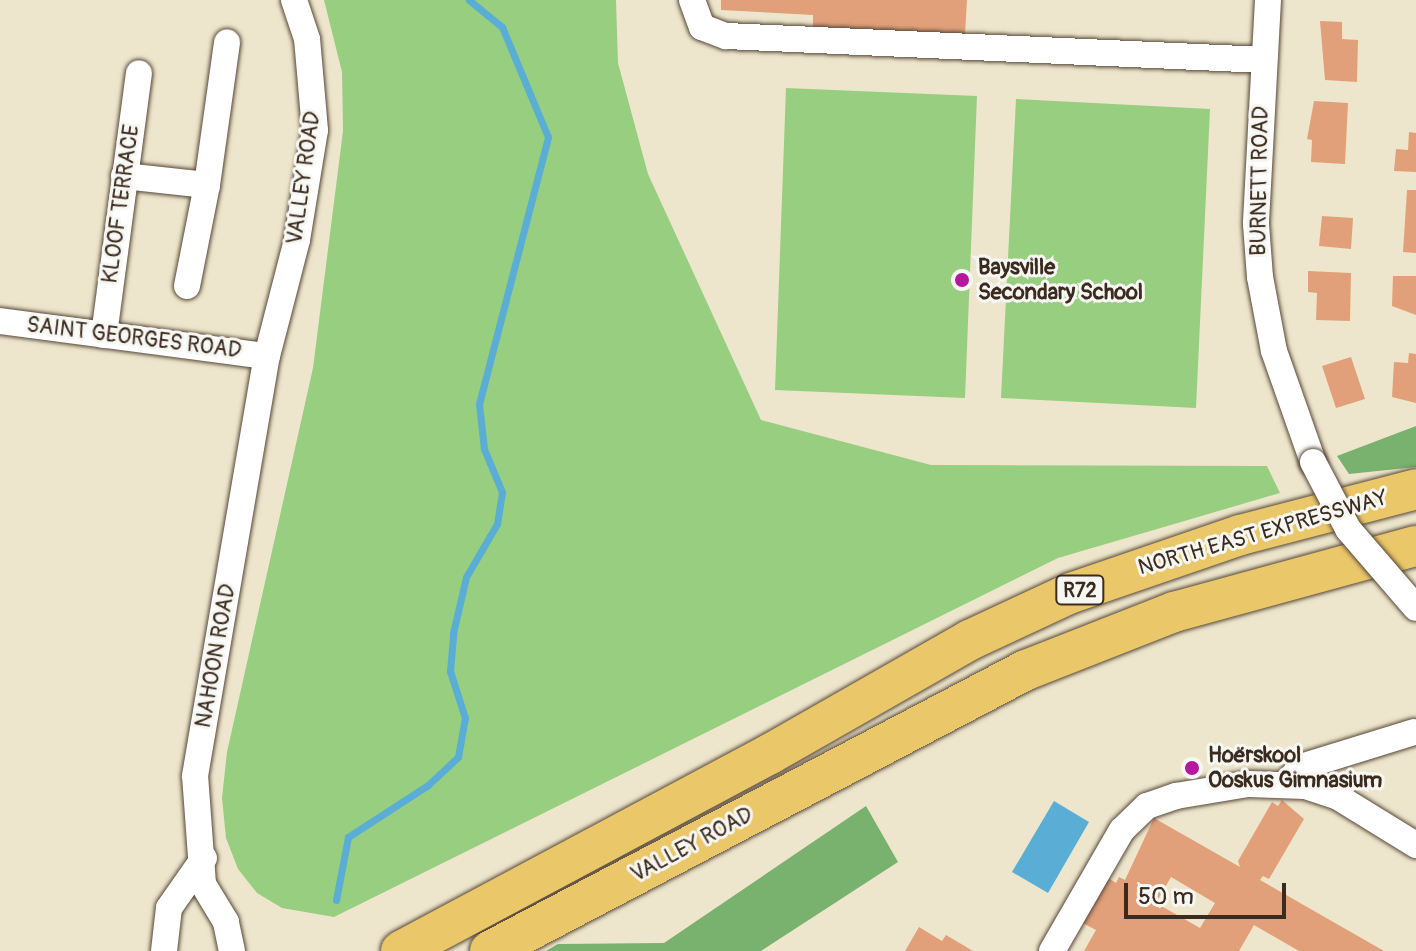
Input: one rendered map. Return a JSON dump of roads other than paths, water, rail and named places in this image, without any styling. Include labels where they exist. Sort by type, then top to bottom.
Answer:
[{"type":"highway","name":"NORTH EAST EXPRESSWAY","points":[[770,754],[970,640],[1071,593],[1240,535],[1416,489]]},
{"type":"highway","name":"VALLEY ROAD","points":[[490,951],[1026,670],[1174,612],[1416,546]]},
{"type":"highway","name":"VALLEY ROAD","points":[[401,951],[770,754]]},
{"type":"street","name":"VALLEY ROAD","points":[[267,356],[297,240],[315,130],[307,39],[294,0]]},
{"type":"street","points":[[692,0],[702,27],[726,36],[1264,60]]},
{"type":"street","name":"BURNETT ROAD","points":[[1268,0],[1256,224],[1260,277],[1274,351],[1313,462],[1348,529],[1416,608]]},
{"type":"street","points":[[187,286],[207,185],[227,42]]},
{"type":"street","name":"KLOOF TERRACE","points":[[104,335],[139,73]]},
{"type":"street","points":[[124,176],[207,185]]},
{"type":"street","name":"SAINT GEORGES ROAD","points":[[0,321],[267,356]]},
{"type":"street","name":"NAHOON ROAD","points":[[232,951],[226,922],[203,884],[204,858],[195,776],[267,356]]},
{"type":"street","points":[[1286,784],[1301,767],[1414,732]]},
{"type":"street","points":[[1052,951],[1122,830],[1147,806],[1248,784],[1286,784],[1338,797],[1416,845]]},
{"type":"street","points":[[164,951],[169,908],[204,858]]},
{"type":"water","points":[[1054,801],[1089,822],[1048,893],[1012,872]]},
{"type":"waterway","points":[[336,900],[348,837],[428,785],[458,757],[465,718],[450,671],[453,633],[466,577],[497,524],[502,492],[484,449],[479,404],[548,137],[502,27],[469,0]]},
{"type":"place","name":"Baysville Secondary School","points":[[962,280]]},
{"type":"place","name":"Hoërskool Ooskus Gimnasium","points":[[1192,768]]}]
